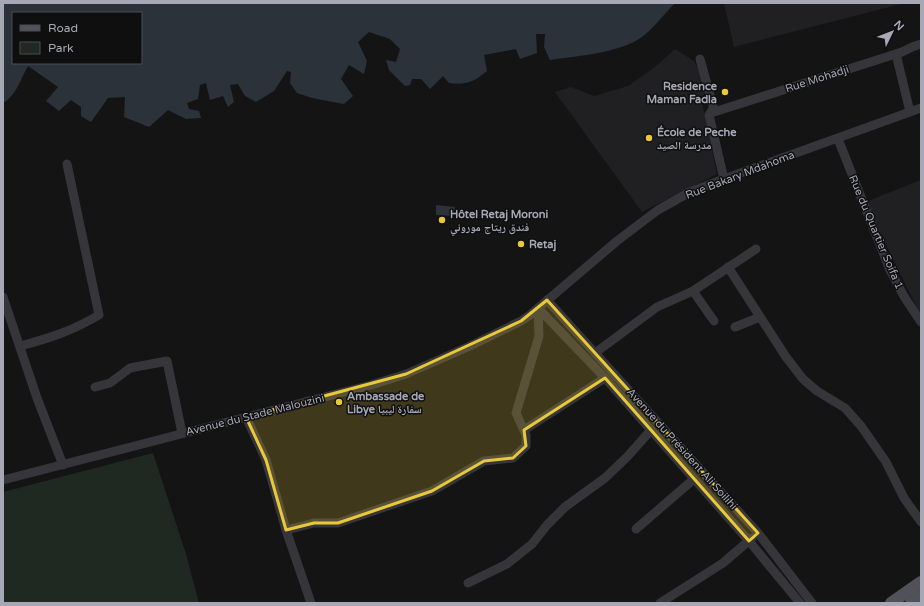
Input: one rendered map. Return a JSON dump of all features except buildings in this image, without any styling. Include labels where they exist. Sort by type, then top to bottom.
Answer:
[{"type":"main road","points":[[891,603],[921,582]]},
{"type":"main road","points":[[911,603],[921,596]]},
{"type":"street","name":"Rue Mohadji","points":[[711,113],[896,54],[921,44]]},
{"type":"street","points":[[896,54],[910,112]]},
{"type":"street","points":[[700,59],[713,106],[709,115],[724,179]]},
{"type":"street","name":"Rue Bakary Mdahoma","points":[[542,304],[617,241],[658,210],[690,192],[921,108]]},
{"type":"street","name":"Rue du Quartier Soifa 1","points":[[838,139],[890,270],[905,298],[921,322]]},
{"type":"street","points":[[20,346],[62,334],[99,315],[67,164]]},
{"type":"street","points":[[595,353],[657,307],[693,290],[756,249]]},
{"type":"street","points":[[728,267],[786,357],[803,379],[817,391],[845,408],[861,426],[886,462],[904,498],[921,522]]},
{"type":"street","points":[[693,290],[714,321]]},
{"type":"street","points":[[3,297],[37,398],[63,465]]},
{"type":"street","points":[[286,530],[314,523],[338,523],[432,491],[484,461],[513,458],[526,446],[526,435],[516,413],[539,336],[542,304]]},
{"type":"street","name":"Avenue du Président Ali Soilihi","points":[[542,304],[595,353],[758,533],[812,603]]},
{"type":"street","name":"Avenue du Président Ali Soilihi","points":[[542,304],[605,378],[749,541],[800,603]]},
{"type":"street","name":"Avenue du Stade Malouzini","points":[[3,480],[371,385],[406,374],[506,328],[530,315],[542,304]]},
{"type":"street","points":[[736,327],[760,317]]},
{"type":"street","points":[[95,387],[110,383],[130,368],[166,361],[182,433]]},
{"type":"street","points":[[524,430],[605,378]]},
{"type":"street","points":[[246,417],[266,460],[286,530],[311,603]]},
{"type":"street","points":[[468,583],[507,564],[532,544],[547,525],[565,507],[605,478],[627,457],[651,430]]},
{"type":"street","points":[[636,529],[694,479]]},
{"type":"street","points":[[660,603],[723,563],[758,533]]},
{"type":"highlighted area","points":[[547,300],[758,533],[749,541],[605,378],[524,430],[526,446],[513,458],[484,461],[432,491],[338,523],[314,523],[286,530],[266,460],[246,417],[406,374],[521,321]]},
{"type":"shaded area","points":[[3,3],[675,3],[642,37],[622,47],[598,53],[550,60],[544,47],[545,34],[536,34],[537,53],[520,59],[516,49],[484,55],[487,71],[478,78],[470,82],[455,84],[449,83],[443,76],[430,89],[421,79],[412,79],[410,85],[405,86],[389,70],[386,60],[396,62],[400,49],[390,39],[369,32],[358,42],[367,61],[364,74],[349,65],[341,79],[353,96],[344,104],[312,98],[297,93],[290,83],[291,72],[287,71],[274,91],[256,102],[245,96],[238,84],[230,85],[234,102],[228,107],[223,96],[210,100],[206,83],[200,85],[198,99],[187,103],[189,109],[199,111],[201,118],[186,119],[168,110],[149,127],[124,117],[125,97],[108,98],[91,122],[81,116],[81,107],[71,100],[59,111],[46,101],[58,87],[28,66],[18,86],[8,100],[3,103]]},
{"type":"shaded area","points":[[724,3],[905,3],[734,47]]},
{"type":"shaded area","name":"École de Peche مدرسة الصيد","points":[[675,49],[694,61],[706,84],[702,103],[717,174],[642,212],[555,92],[571,87],[594,96],[628,86],[655,67]]},
{"type":"shaded area","points":[[921,180],[921,316],[865,202]]},
{"type":"shaded area","points":[[436,205],[455,207],[454,216],[436,215]]},
{"type":"green space","points":[[153,453],[186,554],[199,603],[3,603],[3,492]]},
{"type":"place","name":"Residence Maman Fadla","points":[[725,92]]},
{"type":"place","name":"École de Peche مدرسة الصيد","points":[[649,138]]},
{"type":"place","name":"Hôtel Retaj Moroni فندق ريتاج موروني","points":[[442,220]]},
{"type":"place","name":"Retaj","points":[[521,244]]},
{"type":"place","name":"Ambassade de Libye سفارة ليبيا","points":[[339,402]]}]
